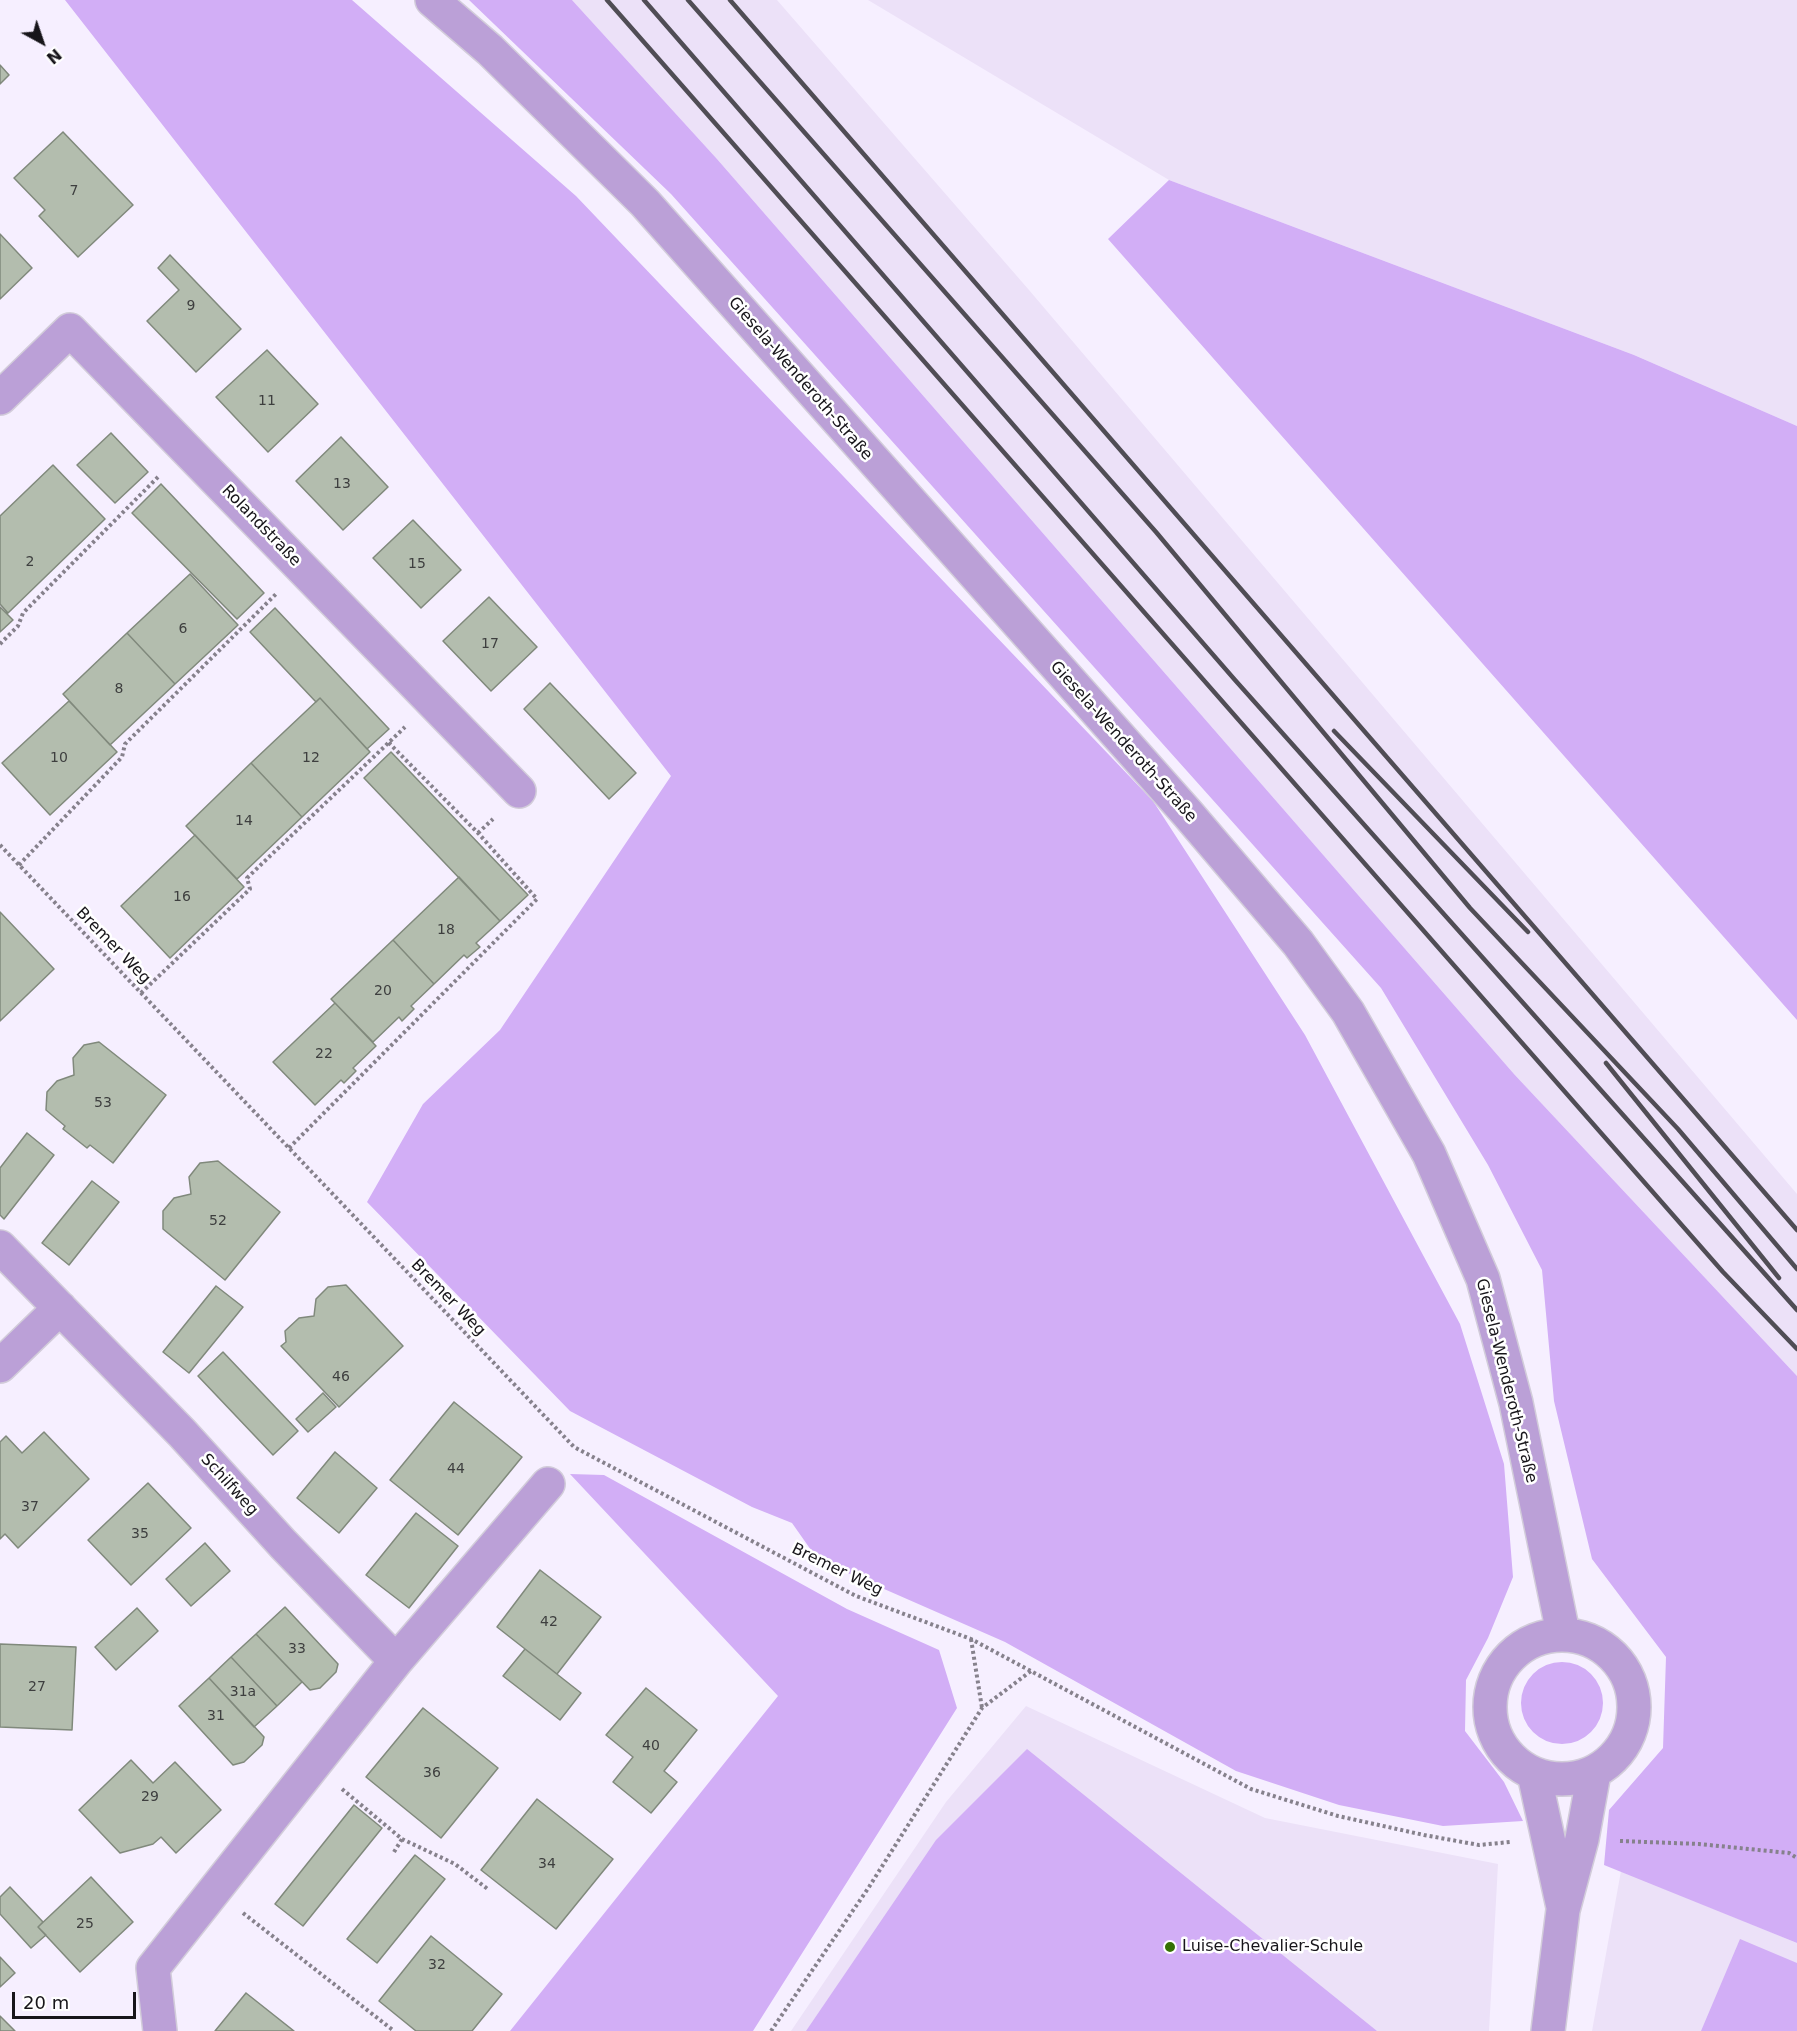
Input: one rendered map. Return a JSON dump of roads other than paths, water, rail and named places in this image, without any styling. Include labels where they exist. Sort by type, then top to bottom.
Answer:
[{"type":"street","name":"Giesela-Wenderoth-Straße","points":[[432,0],[490,50],[645,203],[1188,814],[1298,943],[1348,1012],[1430,1154],[1483,1279],[1516,1403],[1563,1633]]},
{"type":"street","name":"Rolandstraße","points":[[0,398],[70,330],[519,792]]},
{"type":"street","name":"Schilfweg","points":[[0,1247],[396,1661]]},
{"type":"street","points":[[0,1366],[60,1308]]},
{"type":"street","points":[[159,2031],[153,1968],[312,1764],[396,1661],[548,1484]]},
{"type":"street","points":[[1563,1633],[1599,1643],[1626,1669],[1636,1711],[1624,1746],[1594,1773],[1566,1780],[1534,1774],[1502,1748],[1489,1712],[1495,1679],[1521,1646],[1563,1633]]},
{"type":"street","points":[[1548,2031],[1563,1910],[1582,1839],[1594,1773]]},
{"type":"street","points":[[1534,1774],[1546,1839],[1563,1910]]},
{"type":"railway","points":[[607,0],[1723,1272],[1797,1349]]},
{"type":"railway","points":[[644,0],[1235,680],[1797,1310]]},
{"type":"railway","points":[[688,0],[1156,532],[1470,908],[1678,1129],[1797,1269]]},
{"type":"railway","points":[[730,0],[1797,1230]]},
{"type":"railway","points":[[1334,731],[1528,932]]},
{"type":"railway","points":[[1606,1063],[1779,1278]]},
{"type":"place","name":"Luise-Chevalier-Schule","points":[[1170,1947]]}]
